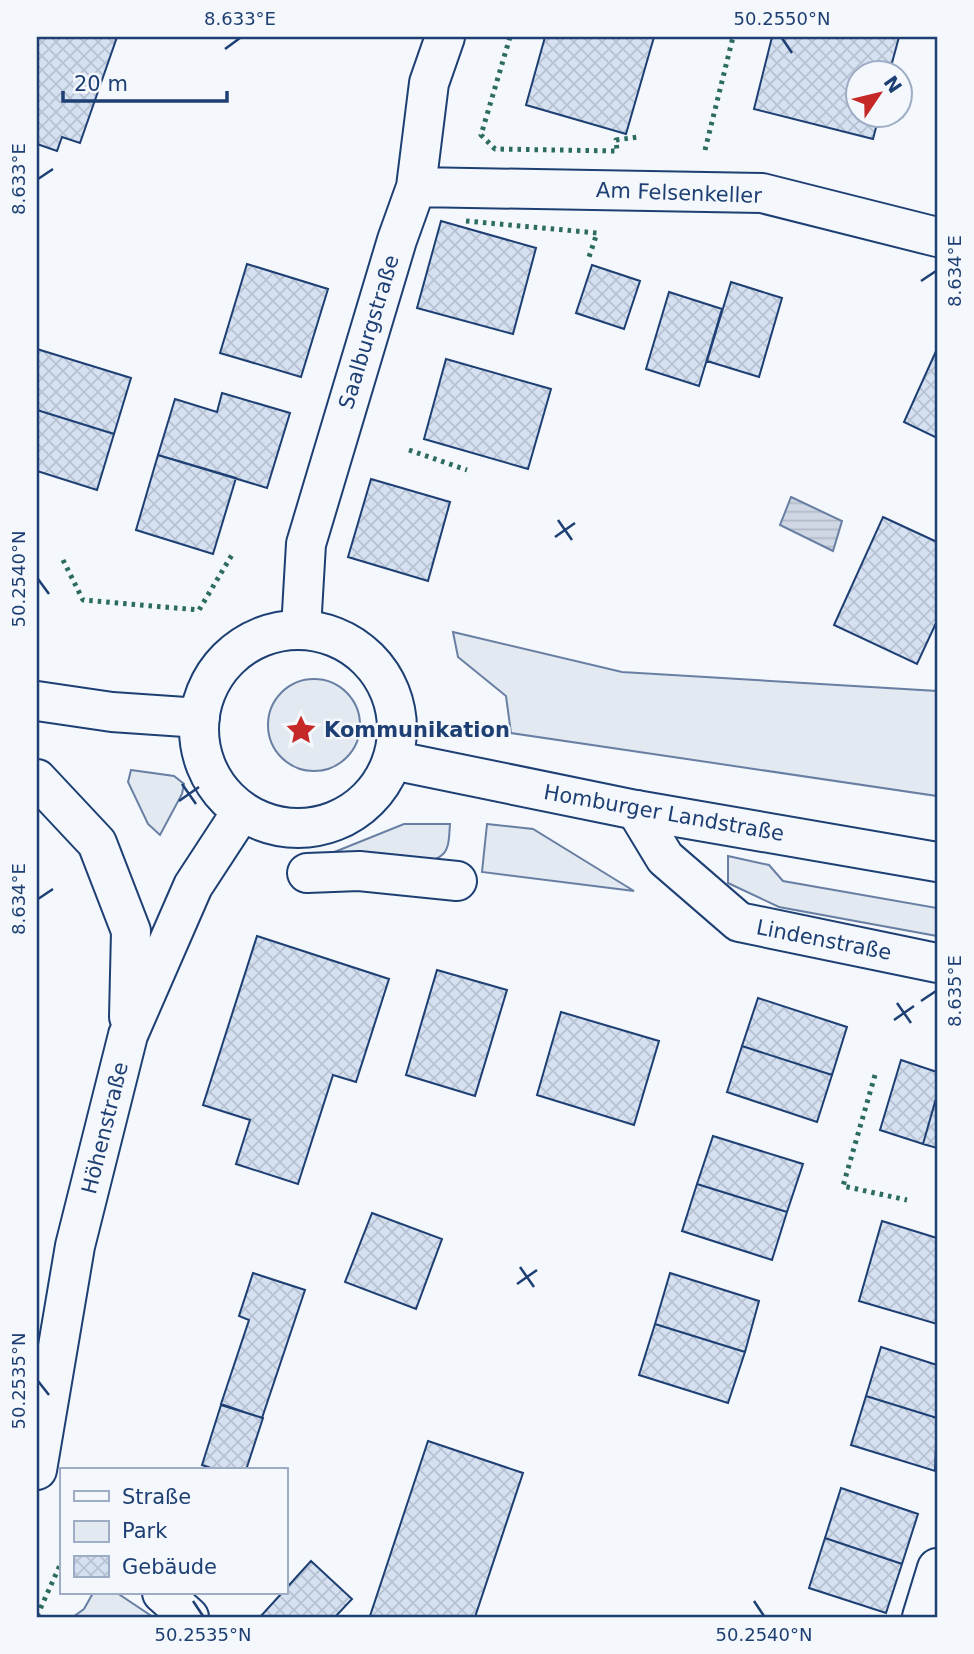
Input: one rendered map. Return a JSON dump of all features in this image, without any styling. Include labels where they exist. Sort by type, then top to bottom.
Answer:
[{"type":"street","name":"Saalburgstraße","points":[[301,629],[306,544],[397,240],[416,187],[429,83],[445,37]]},
{"type":"street","name":"Am Felsenkeller","points":[[416,187],[762,193],[937,237]]},
{"type":"street","points":[[301,629],[329,634],[355,646],[375,666],[390,690],[397,718],[396,746],[392,760],[387,773],[371,796],[350,814],[323,825],[295,828],[267,823],[242,811],[221,792],[206,767],[199,740],[200,718],[209,684],[225,661],[247,643],[264,636],[301,629]]},
{"type":"street","points":[[37,701],[112,712],[200,718]]},
{"type":"street","name":"Homburger Landstraße","points":[[392,760],[636,810],[937,862]]},
{"type":"street","points":[[37,779],[97,843],[131,931],[128,1035]]},
{"type":"street","name":"Lindenstraße","points":[[636,810],[665,858],[739,922],[937,963]]},
{"type":"street","name":"Höhenstraße","points":[[37,1469],[75,1246],[128,1035],[193,886],[242,811]]},
{"type":"street","points":[[307,873],[359,872],[457,881]]},
{"type":"street","points":[[922,1617],[937,1568]]},
{"type":"green space","points":[[453,632],[622,672],[937,691],[937,796],[511,733],[506,696],[458,657]]},
{"type":"green space","points":[[314,679],[332,682],[347,692],[357,707],[360,725],[357,743],[347,758],[332,768],[314,771],[296,768],[281,758],[271,743],[268,725],[271,707],[281,692],[296,682]]},
{"type":"green space","points":[[131,770],[174,776],[184,784],[182,794],[160,835],[148,824],[128,782]]},
{"type":"green space","points":[[404,824],[450,824],[445,852],[432,860],[402,864],[322,857]]},
{"type":"green space","points":[[487,824],[533,829],[634,891],[482,872]]},
{"type":"green space","points":[[728,856],[769,865],[783,881],[937,908],[937,936],[779,907],[728,883]]},
{"type":"green space","points":[[92,1594],[118,1594],[153,1617],[73,1617],[84,1609]]},
{"type":"shaded area","points":[[791,497],[842,521],[833,551],[780,525]]},
{"type":"building","points":[[37,37],[117,37],[80,143],[62,137],[57,151],[37,144]]},
{"type":"building","points":[[545,37],[654,37],[626,134],[526,105]]},
{"type":"building","points":[[772,37],[899,37],[893,60],[844,60],[844,130],[875,130],[873,139],[754,109]]},
{"type":"building","points":[[441,221],[536,248],[513,334],[417,308]]},
{"type":"building","points":[[247,264],[328,289],[301,377],[220,353]]},
{"type":"building","points":[[592,265],[640,281],[624,329],[576,313]]},
{"type":"building","points":[[731,282],[782,298],[759,377],[707,361]]},
{"type":"building","points":[[669,292],[722,309],[699,386],[646,369]]},
{"type":"building","points":[[37,349],[131,378],[114,434],[37,410]]},
{"type":"building","points":[[937,349],[937,438],[904,422]]},
{"type":"building","points":[[446,359],[551,389],[528,469],[424,439]]},
{"type":"building","points":[[222,393],[290,413],[267,488],[158,455],[175,399],[217,412]]},
{"type":"building","points":[[37,410],[114,434],[97,490],[37,471]]},
{"type":"building","points":[[158,455],[236,478],[213,554],[136,530]]},
{"type":"building","points":[[371,479],[450,502],[428,581],[348,557]]},
{"type":"building","points":[[883,517],[937,542],[937,621],[917,664],[834,625]]},
{"type":"building","points":[[257,936],[389,979],[356,1082],[333,1075],[298,1184],[236,1164],[250,1120],[203,1105]]},
{"type":"building","points":[[437,970],[507,990],[475,1096],[406,1075]]},
{"type":"building","points":[[758,998],[847,1027],[832,1075],[742,1046]]},
{"type":"building","points":[[561,1012],[659,1041],[634,1125],[537,1095]]},
{"type":"building","points":[[742,1046],[832,1075],[817,1122],[727,1092]]},
{"type":"building","points":[[901,1060],[937,1072],[937,1095],[923,1144],[880,1130]]},
{"type":"building","points":[[937,1095],[937,1148],[923,1144]]},
{"type":"building","points":[[713,1136],[803,1164],[787,1212],[697,1184]]},
{"type":"building","points":[[697,1184],[787,1212],[772,1260],[682,1231]]},
{"type":"building","points":[[372,1213],[442,1239],[416,1309],[345,1282]]},
{"type":"building","points":[[882,1221],[937,1238],[937,1324],[859,1301]]},
{"type":"building","points":[[253,1273],[305,1290],[262,1418],[221,1404],[249,1320],[239,1316]]},
{"type":"building","points":[[670,1273],[759,1301],[745,1352],[655,1324]]},
{"type":"building","points":[[655,1324],[745,1352],[728,1403],[639,1375]]},
{"type":"building","points":[[881,1347],[937,1365],[937,1418],[866,1396]]},
{"type":"building","points":[[866,1396],[937,1418],[935,1471],[851,1445]]},
{"type":"building","points":[[221,1405],[263,1418],[247,1468],[211,1468],[202,1465]]},
{"type":"building","points":[[428,1441],[523,1473],[475,1617],[370,1616]]},
{"type":"building","points":[[841,1488],[918,1514],[902,1564],[825,1538]]},
{"type":"building","points":[[825,1538],[902,1564],[886,1613],[809,1588]]},
{"type":"building","points":[[311,1561],[352,1599],[335,1617],[260,1617],[281,1594],[287,1594],[287,1587]]},
{"type":"hedge","points":[[510,37],[481,135],[495,149],[617,151],[616,140],[638,137]]},
{"type":"hedge","points":[[705,150],[733,37]]},
{"type":"hedge","points":[[466,221],[597,233],[588,260]]},
{"type":"hedge","points":[[409,450],[467,470]]},
{"type":"hedge","points":[[63,560],[83,600],[199,610],[233,553]]},
{"type":"hedge","points":[[875,1075],[843,1186],[907,1200]]},
{"type":"hedge","points":[[37,1616],[60,1565]]},
{"type":"place","name":"Kommunikation","points":[[301,730]]}]
